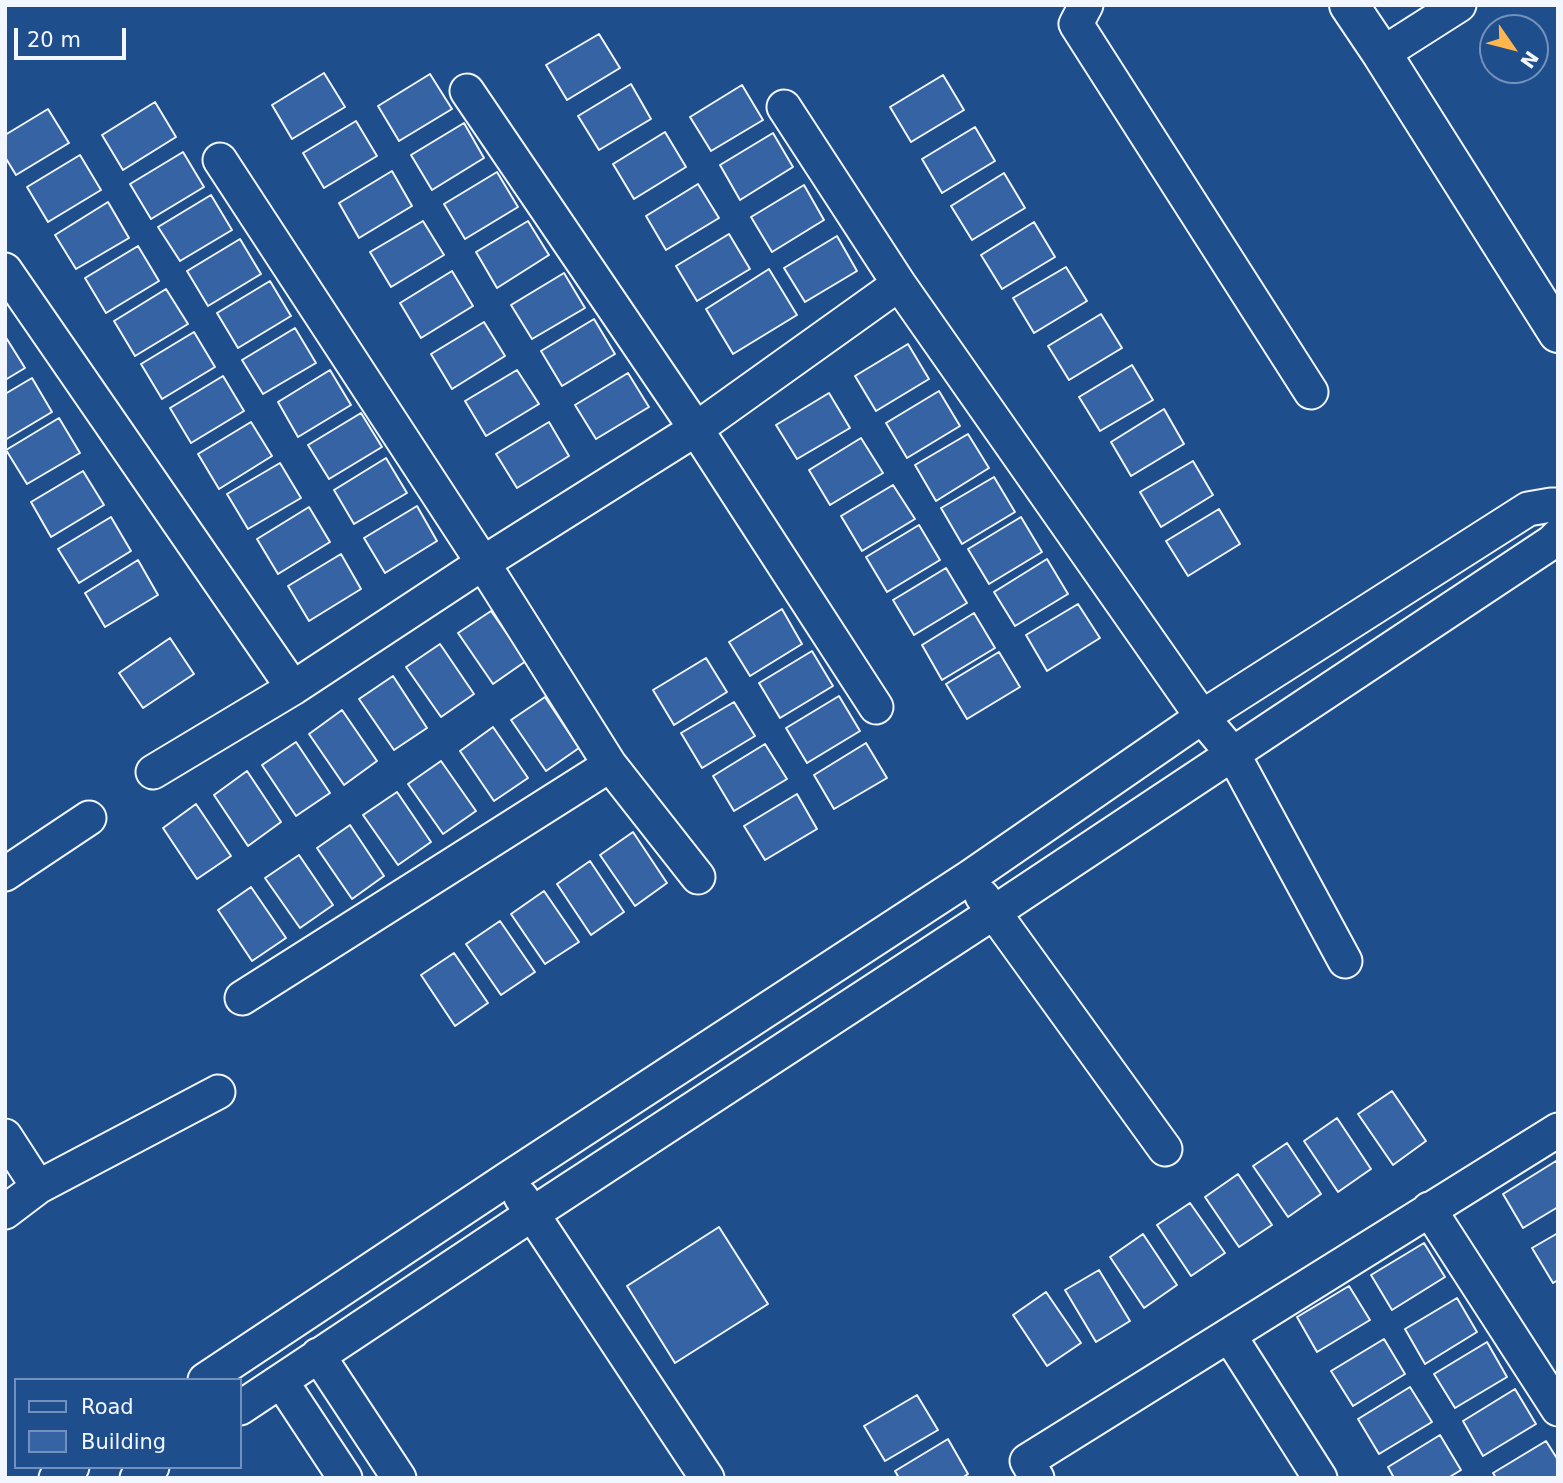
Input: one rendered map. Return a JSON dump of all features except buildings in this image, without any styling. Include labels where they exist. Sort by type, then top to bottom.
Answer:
[{"type":"street","points":[[1086,5],[1076,24],[1311,392]]},
{"type":"street","points":[[1349,5],[1558,333]]},
{"type":"street","points":[[1382,54],[1459,5]]},
{"type":"street","points":[[467,90],[696,429],[876,707]]},
{"type":"street","points":[[784,107],[899,284],[1202,717],[1233,754],[1345,961]]},
{"type":"street","points":[[220,160],[483,563],[610,765],[698,877]]},
{"type":"street","points":[[5,270],[293,688]]},
{"type":"street","points":[[153,772],[293,688],[483,563],[696,429],[899,284]]},
{"type":"street","points":[[208,1378],[970,877],[1202,717],[1528,509],[1558,505]]},
{"type":"street","points":[[242,1407],[993,914],[1558,536]]},
{"type":"street","points":[[242,998],[610,765]]},
{"type":"street","points":[[5,874],[89,818]]},
{"type":"street","points":[[970,877],[993,914],[1165,1149]]},
{"type":"street","points":[[5,1212],[38,1187],[218,1092]]},
{"type":"street","points":[[1037,1478],[1027,1461],[1558,1130]]},
{"type":"street","points":[[5,1136],[38,1187]]},
{"type":"street","points":[[509,1178],[707,1478]]},
{"type":"street","points":[[1430,1209],[1558,1409]]},
{"type":"street","points":[[273,1335],[298,1369],[399,1478]]},
{"type":"street","points":[[1229,1335],[1320,1478]]},
{"type":"street","points":[[298,1369],[345,1478]]}]
